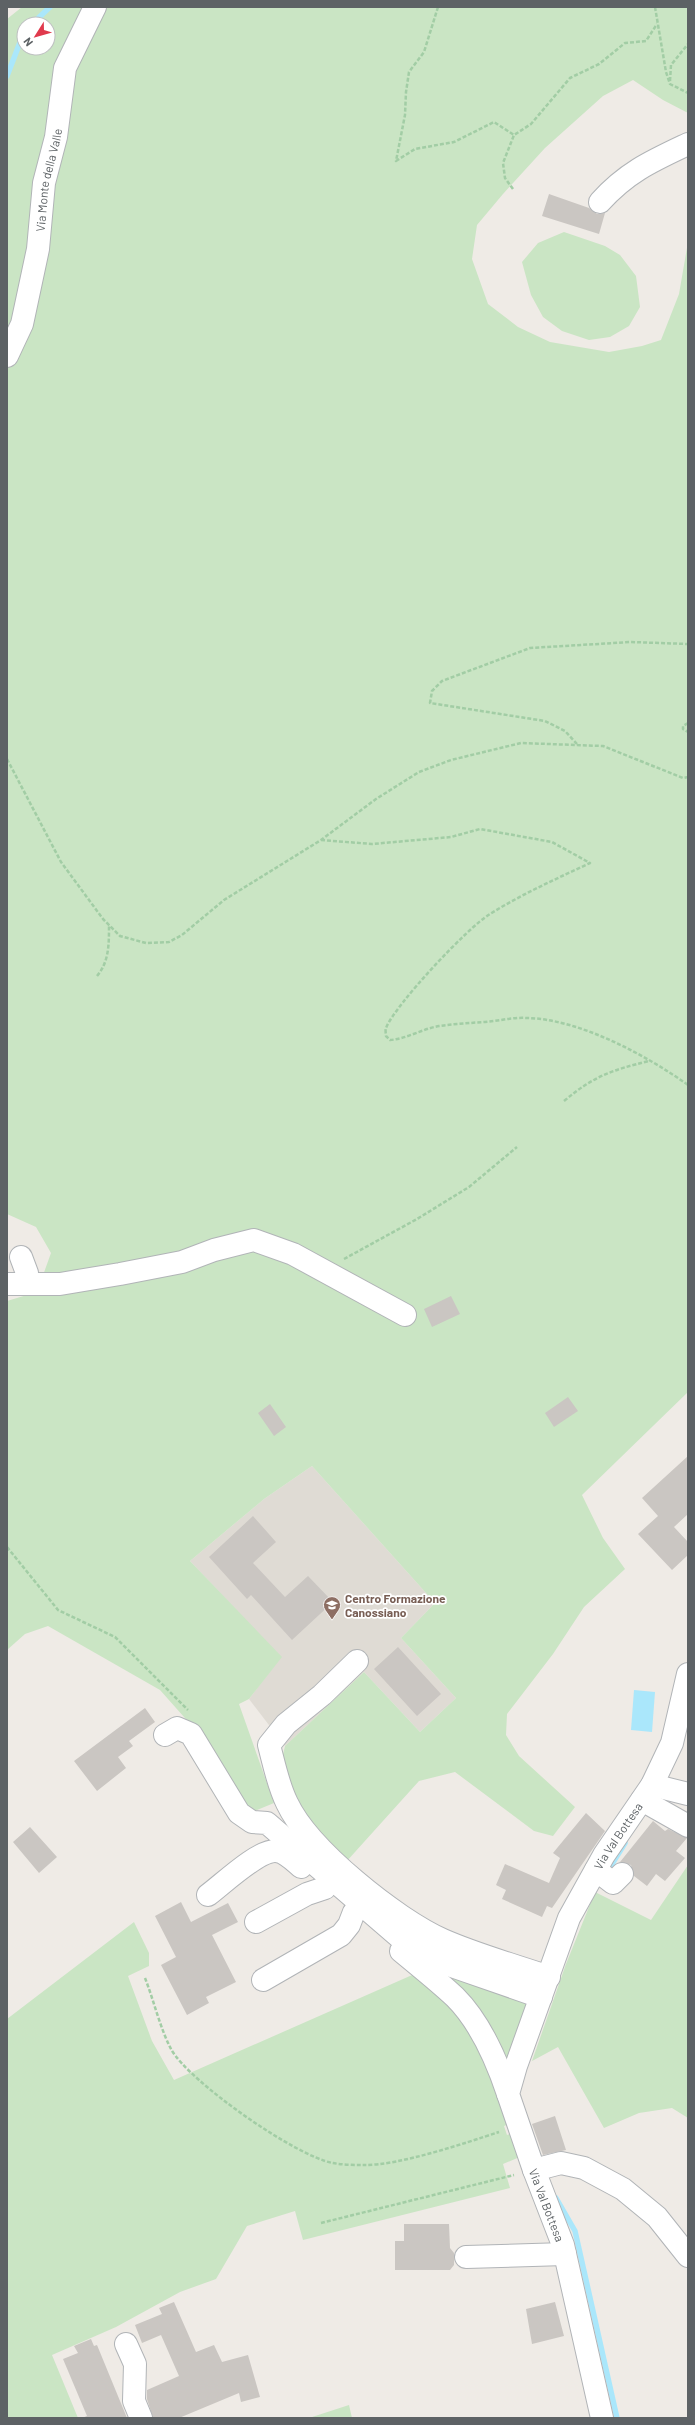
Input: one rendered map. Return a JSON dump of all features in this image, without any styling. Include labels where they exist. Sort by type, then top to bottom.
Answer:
[{"type":"street","name":"Via Monte della Valle","points":[[7,356],[22,324],[38,249],[44,183],[56,138],[64,68],[94,7]]},
{"type":"street","points":[[600,202],[618,182],[640,167],[688,144]]},
{"type":"street","points":[[17,1284],[60,1284],[120,1274],[182,1262],[214,1250],[254,1240],[293,1254],[405,1316]]},
{"type":"street","points":[[17,1284],[27,1273],[21,1257]]},
{"type":"street","points":[[356,1661],[322,1695],[286,1724],[269,1745],[287,1803],[303,1829],[324,1851],[371,1894],[442,1940],[545,1987]]},
{"type":"street","name":"Via Val Bottesa","points":[[602,2418],[565,2254],[508,2094],[516,2066],[569,1918],[596,1870],[651,1786],[672,1742],[688,1674]]},
{"type":"street","points":[[164,1735],[177,1728],[191,1734],[229,1799],[239,1813],[252,1822],[267,1823],[405,1942],[449,1966],[545,1987]]},
{"type":"street","points":[[651,1786],[688,1783]]},
{"type":"street","points":[[651,1786],[688,1794]]},
{"type":"street","points":[[651,1786],[688,1826]]},
{"type":"street","points":[[208,1895],[259,1856],[275,1850],[283,1852],[455,1998],[473,2020],[500,2070],[508,2094]]},
{"type":"street","points":[[596,1870],[613,1882],[622,1874]]},
{"type":"street","points":[[256,1922],[307,1894],[325,1888]]},
{"type":"street","points":[[263,1980],[340,1934],[349,1925],[354,1912]]},
{"type":"street","points":[[534,2170],[561,2163],[584,2168],[623,2189],[657,2217],[688,2256]]},
{"type":"street","points":[[466,2257],[565,2254]]},
{"type":"street","points":[[126,2344],[136,2364],[134,2401],[140,2415]]},
{"type":"path","points":[[438,7],[424,52],[409,72],[405,115],[396,161],[415,150],[454,142],[494,122],[514,135]]},
{"type":"path","points":[[655,7],[666,72],[670,84],[688,93]]},
{"type":"path","points":[[513,189],[505,178],[503,163],[506,150],[514,135],[531,124],[570,78],[599,64],[625,43],[646,41],[657,24]]},
{"type":"path","points":[[670,84],[671,65],[688,44]]},
{"type":"path","points":[[577,745],[565,731],[545,721],[430,703],[432,691],[442,681],[530,648],[631,642],[688,644]]},
{"type":"path","points":[[688,723],[683,726],[683,729],[688,732]]},
{"type":"path","points":[[7,759],[61,862],[109,925],[120,936],[146,943],[170,942],[182,935],[224,900],[321,840],[376,799],[419,772],[451,760],[521,744],[592,745],[603,746],[684,778],[688,777]]},
{"type":"path","points":[[321,840],[372,844],[452,837],[480,830],[552,842],[590,864],[530,890],[488,915],[448,952],[399,1007],[386,1028],[386,1036],[390,1040],[397,1040],[411,1033],[437,1027],[526,1018],[580,1027],[649,1061],[688,1085]]},
{"type":"path","points":[[97,976],[104,968],[109,946],[109,925]]},
{"type":"path","points":[[564,1101],[580,1088],[610,1071],[649,1061]]},
{"type":"path","points":[[323,1270],[417,1220],[469,1187],[516,1147]]},
{"type":"path","points":[[7,1547],[58,1610],[116,1637],[189,1711]]},
{"type":"path","points":[[145,1978],[171,2049],[189,2072],[215,2095],[259,2124],[305,2152],[332,2163],[365,2166],[398,2160],[519,2126]]},
{"type":"path","points":[[321,2222],[534,2170]]},
{"type":"shaded area","name":"Centro Formazione Canossiano","points":[[312,1466],[435,1603],[401,1638],[456,1698],[420,1732],[364,1672],[285,1746],[249,1699],[281,1657],[190,1561],[264,1499]]},
{"type":"green space","points":[[22,7],[688,7],[688,113],[663,100],[633,80],[603,96],[545,148],[477,225],[472,259],[488,304],[518,327],[550,342],[609,352],[642,346],[661,340],[679,294],[688,242],[688,1392],[582,1495],[603,1538],[625,1569],[584,1607],[553,1654],[507,1714],[506,1735],[519,1756],[575,1807],[553,1836],[534,1831],[455,1772],[419,1781],[346,1862],[301,1811],[282,1759],[285,1746],[364,1672],[420,1732],[456,1698],[401,1638],[435,1603],[312,1466],[264,1499],[190,1561],[282,1657],[249,1699],[239,1704],[274,1803],[247,1814],[208,1744],[160,1690],[48,1626],[25,1634],[7,1650],[7,1301],[37,1292],[51,1253],[36,1227],[7,1214],[7,19]]},
{"type":"green space","points":[[564,232],[605,246],[620,255],[636,276],[640,307],[629,326],[610,337],[589,340],[562,331],[543,317],[531,295],[522,262],[538,243]]},
{"type":"green space","points":[[688,1865],[688,2118],[672,2108],[639,2113],[604,2128],[558,2047],[532,2061],[566,1964],[595,1892],[651,1920]]},
{"type":"green space","points":[[134,1922],[149,1953],[149,1966],[128,1976],[152,2041],[174,2080],[419,1972],[455,2006],[490,2067],[509,2124],[504,2126],[507,2135],[514,2132],[522,2156],[503,2164],[510,2188],[303,2240],[295,2211],[247,2226],[216,2279],[180,2292],[116,2327],[52,2355],[78,2418],[7,2418],[7,2019]]},
{"type":"green space","points":[[422,1960],[527,2002],[515,2041],[505,2062]]},
{"type":"green space","points":[[349,2405],[352,2418],[309,2418]]},
{"type":"water","points":[[634,1690],[655,1692],[652,1732],[631,1730]]},
{"type":"building","points":[[549,194],[589,208],[597,214],[605,213],[599,234],[542,216]]},
{"type":"building","points":[[451,1296],[460,1314],[432,1327],[424,1309]]},
{"type":"building","points":[[568,1397],[578,1411],[554,1427],[545,1413]]},
{"type":"building","points":[[270,1404],[286,1427],[274,1436],[258,1413]]},
{"type":"building","points":[[688,1456],[688,1514],[674,1527],[688,1542],[688,1555],[672,1570],[638,1534],[658,1516],[642,1498]]},
{"type":"building","points":[[253,1516],[276,1542],[253,1563],[285,1597],[308,1576],[333,1602],[292,1640],[251,1595],[247,1599],[209,1557]]},
{"type":"building","points":[[398,1647],[441,1694],[417,1716],[374,1669]]},
{"type":"building","points":[[145,1708],[155,1722],[129,1741],[133,1746],[118,1757],[126,1768],[97,1791],[74,1761]]},
{"type":"building","points":[[586,1813],[605,1831],[552,1908],[547,1906],[542,1917],[502,1899],[506,1890],[496,1885],[505,1864],[549,1883],[560,1858],[553,1853]]},
{"type":"building","points":[[653,1821],[665,1831],[668,1829],[687,1838],[676,1851],[685,1858],[665,1881],[656,1874],[647,1886],[634,1876],[631,1865],[620,1862]]},
{"type":"building","points":[[30,1827],[57,1857],[39,1873],[13,1842]]},
{"type":"building","points":[[181,1902],[191,1922],[228,1903],[238,1922],[212,1935],[236,1982],[206,1997],[209,2003],[187,2015],[161,1965],[176,1957],[155,1916]]},
{"type":"building","points":[[555,2116],[566,2150],[543,2155],[532,2124]]},
{"type":"building","points":[[404,2224],[449,2224],[450,2248],[454,2253],[454,2265],[450,2270],[395,2270],[395,2241],[404,2241]]},
{"type":"building","points":[[174,2302],[196,2352],[214,2345],[222,2362],[248,2355],[260,2397],[241,2402],[239,2393],[179,2418],[153,2418],[147,2399],[147,2390],[179,2376],[161,2335],[142,2343],[135,2325],[162,2314],[159,2308]]},
{"type":"building","points":[[555,2302],[564,2336],[532,2344],[526,2309]]},
{"type":"building","points":[[91,2339],[94,2346],[97,2345],[127,2418],[82,2418],[87,2416],[63,2359],[78,2353],[74,2346]]},
{"type":"waterway","points":[[40,16],[50,7]]},
{"type":"waterway","points":[[7,76],[16,53]]},
{"type":"waterway","points":[[607,1872],[625,1843]]},
{"type":"waterway","points":[[556,2198],[575,2231],[617,2418]]},
{"type":"place","name":"Centro Formazione Canossiano","points":[[332,1620]]}]
